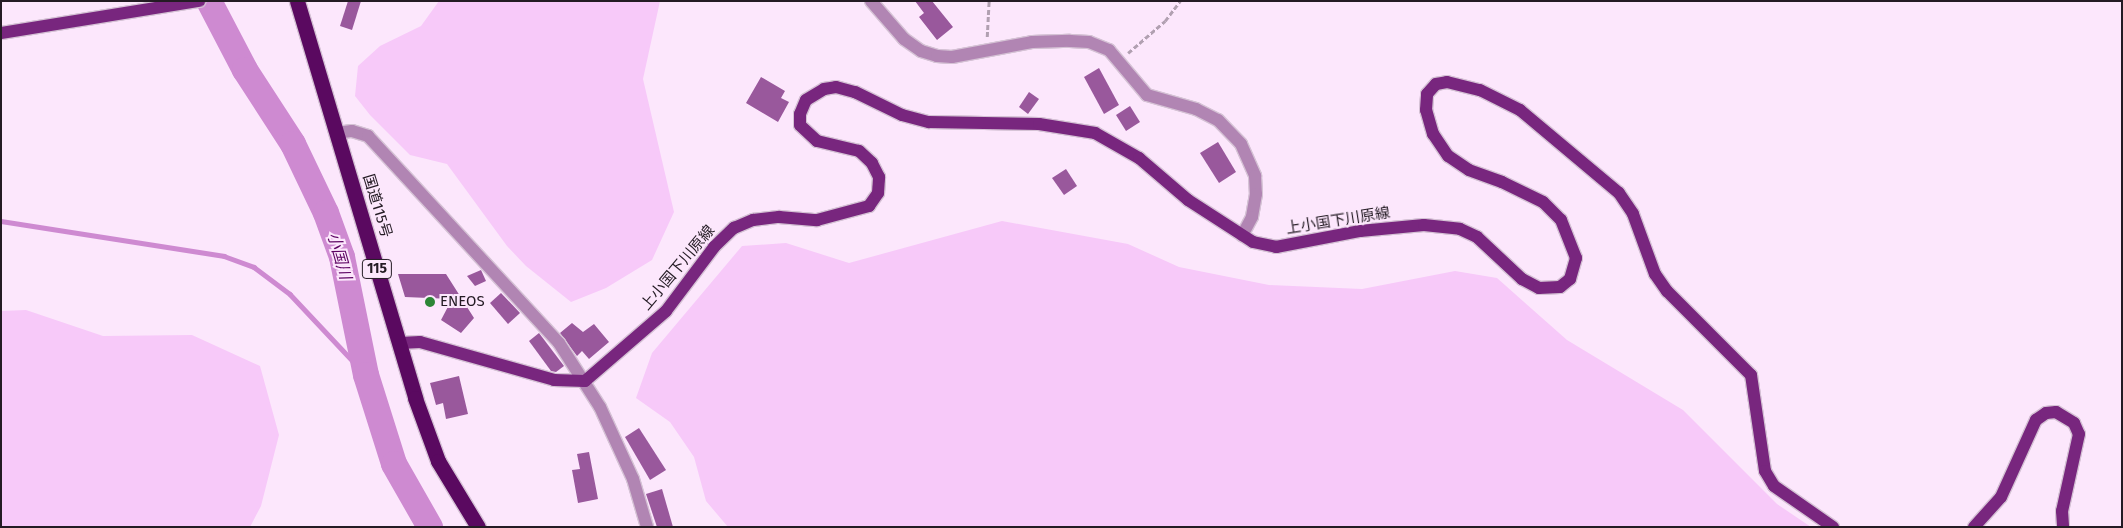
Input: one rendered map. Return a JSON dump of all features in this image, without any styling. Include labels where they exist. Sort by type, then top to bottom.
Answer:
[{"type":"highway","name":"国道115号","points":[[297,1],[415,398],[438,461],[478,527]]},
{"type":"main road","points":[[1,33],[196,2]]},
{"type":"main road","name":"上小国下川原線","points":[[585,381],[666,311],[714,247],[734,228],[754,220],[779,217],[817,220],[869,206],[878,193],[878,177],[872,163],[859,151],[817,141],[800,125],[800,114],[806,100],[824,89],[836,87],[855,92],[902,115],[929,122],[1039,124],[1095,133],[1140,158],[1188,200],[1242,236],[1276,247],[1360,231],[1424,225],[1460,229],[1477,237],[1522,279],[1539,288],[1560,286],[1570,278],[1576,258],[1561,220],[1542,202],[1502,182],[1469,170],[1448,156],[1432,134],[1426,110],[1427,94],[1436,84],[1447,82],[1480,90],[1520,110],[1619,194],[1633,214],[1655,274],[1667,291],[1751,375],[1756,392],[1761,453],[1765,471],[1774,486],[1833,527]]},
{"type":"main road","points":[[400,344],[420,342],[554,380],[585,381]]},
{"type":"main road","points":[[1974,527],[2001,497],[2036,420],[2046,413],[2056,412],[2074,423],[2079,434],[2062,510],[2062,527]]},
{"type":"street","points":[[871,1],[904,39],[927,53],[952,57],[1032,42],[1089,42],[1109,50],[1119,59],[1147,95],[1196,109],[1218,120],[1241,144],[1255,176],[1256,194],[1252,217],[1242,236]]},
{"type":"street","points":[[337,133],[346,131],[364,133],[535,315],[585,381],[633,479],[647,527]]},
{"type":"path","points":[[987,51],[989,1]]},
{"type":"path","points":[[1119,59],[1165,21],[1180,1]]},
{"type":"shaded area","points":[[439,1],[660,1],[643,79],[674,212],[652,260],[606,288],[571,302],[526,266],[507,246],[447,164],[410,155],[370,115],[355,96],[358,66],[380,46],[421,26]]},
{"type":"shaded area","points":[[1002,221],[1128,244],[1179,267],[1269,285],[1362,289],[1455,271],[1497,278],[1567,340],[1683,410],[1777,504],[1811,527],[728,527],[706,501],[694,457],[670,422],[636,398],[652,353],[742,246],[786,243],[849,263]]},
{"type":"shaded area","points":[[26,310],[103,336],[192,335],[260,366],[279,435],[261,506],[250,527],[1,527],[1,311]]},
{"type":"building","points":[[348,1],[361,1],[352,30],[340,26]]},
{"type":"building","points":[[915,1],[932,1],[953,27],[937,40],[919,17],[924,13]]},
{"type":"building","points":[[1099,68],[1119,105],[1104,114],[1084,77]]},
{"type":"building","points":[[761,77],[785,91],[781,98],[789,102],[778,122],[746,103]]},
{"type":"building","points":[[1029,92],[1039,99],[1028,114],[1019,107]]},
{"type":"building","points":[[1130,106],[1140,122],[1126,131],[1116,115]]},
{"type":"building","points":[[1218,142],[1236,172],[1219,183],[1200,153]]},
{"type":"building","points":[[1066,169],[1077,186],[1064,195],[1052,178]]},
{"type":"building","points":[[481,270],[486,281],[475,286],[467,276]]},
{"type":"building","points":[[398,274],[446,274],[474,318],[461,333],[441,320],[452,299],[405,297]]},
{"type":"building","points":[[501,293],[520,313],[508,324],[490,303]]},
{"type":"building","points":[[572,323],[583,332],[594,324],[609,342],[589,359],[582,351],[577,356],[560,333]]},
{"type":"building","points":[[539,333],[564,366],[556,372],[551,371],[529,341]]},
{"type":"building","points":[[459,376],[468,414],[446,419],[443,403],[436,405],[430,383]]},
{"type":"building","points":[[639,428],[666,470],[650,480],[625,437]]},
{"type":"building","points":[[589,452],[598,499],[578,503],[572,470],[580,469],[577,454]]},
{"type":"building","points":[[662,489],[673,527],[657,527],[646,494]]},
{"type":"waterway","name":"小国川","points":[[209,1],[245,70],[293,144],[326,213],[342,257],[366,375],[394,464],[430,527]]},
{"type":"waterway","points":[[1,221],[224,256],[254,267],[290,294],[366,375]]},
{"type":"place","name":"ENEOS","points":[[430,302]]}]
